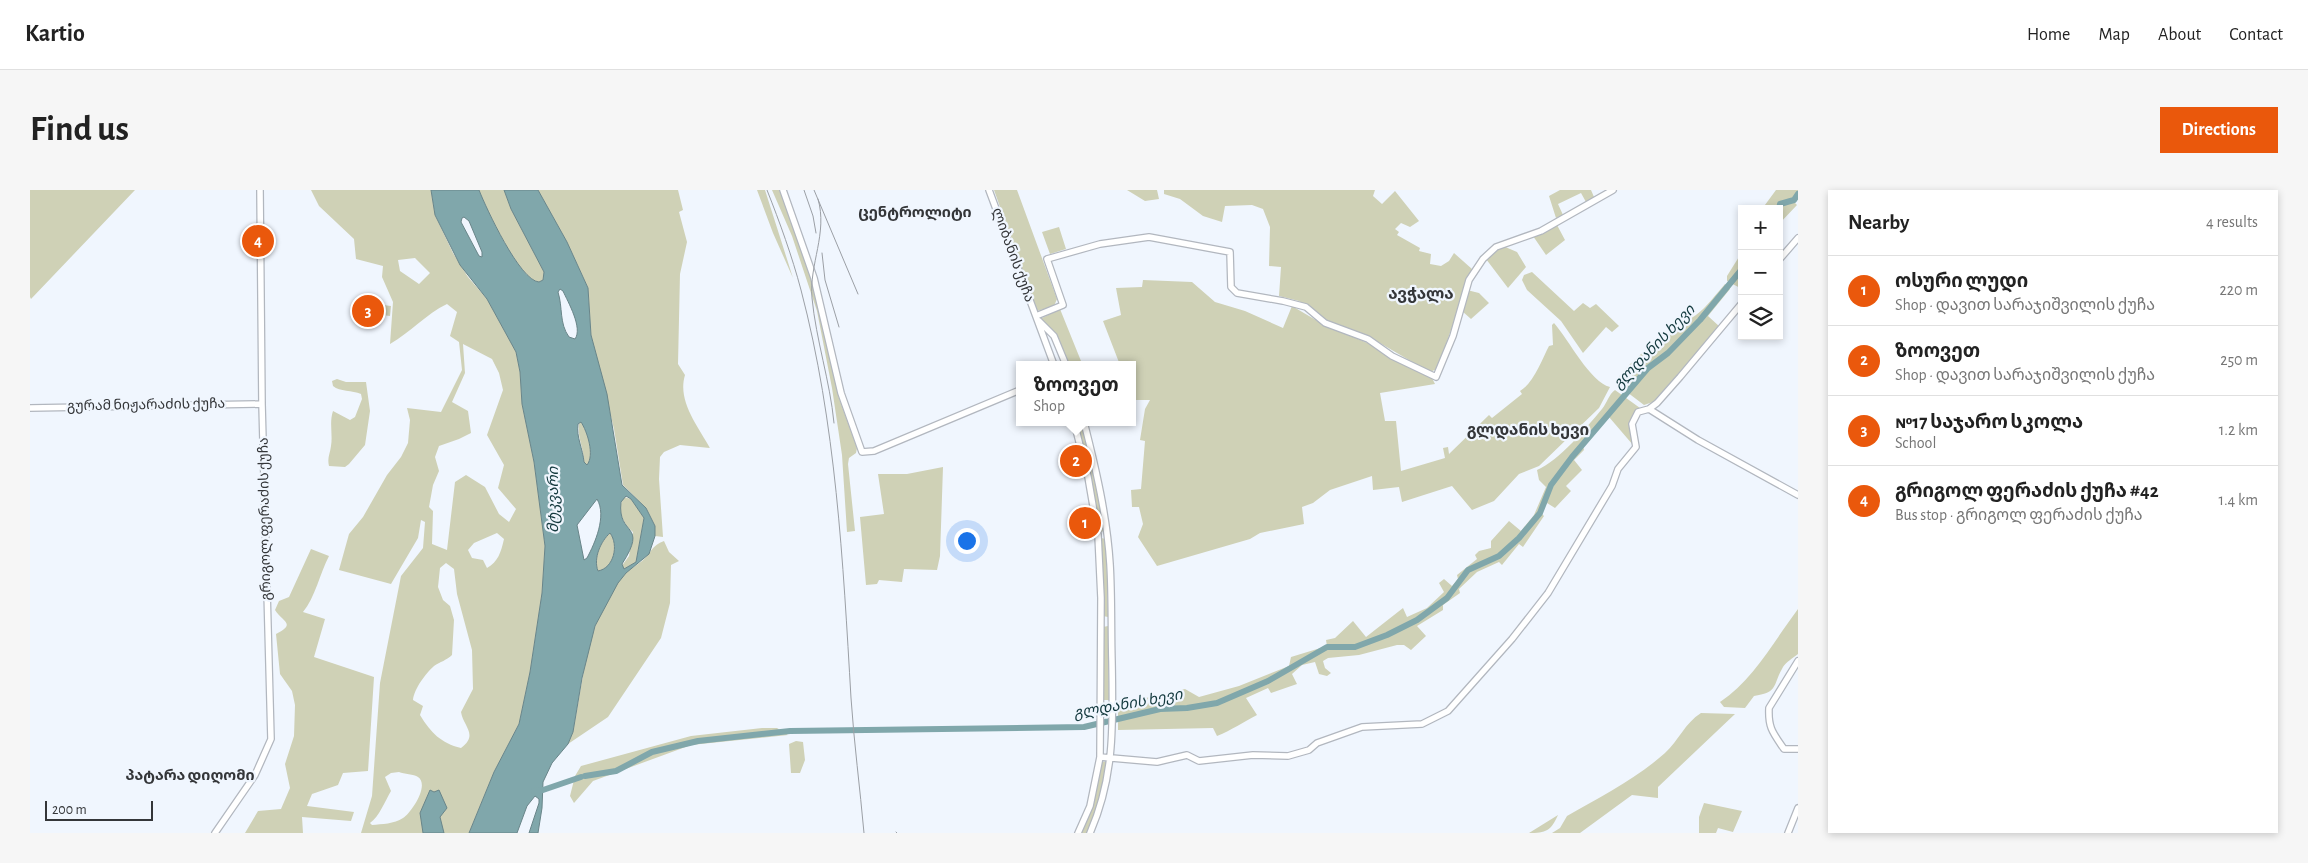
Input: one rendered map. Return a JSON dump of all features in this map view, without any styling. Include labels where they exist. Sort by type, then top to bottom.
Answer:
[{"type":"street","name":"გრიგოლ ფერაძის ქუჩა","points":[[215,833],[255,775],[271,739],[262,404],[260,190]]},
{"type":"street","points":[[783,190],[814,278],[841,393],[862,452],[874,451],[1016,392]]},
{"type":"street","name":"ლიბანის ქუჩა","points":[[989,190],[1052,361]]},
{"type":"street","points":[[1037,318],[1064,305],[1047,260],[1100,244],[1149,237],[1230,252],[1231,287],[1237,292],[1283,300],[1306,308],[1325,323],[1368,339],[1392,356],[1436,377],[1453,336],[1469,280],[1483,259],[1496,247],[1541,231],[1613,190]]},
{"type":"street","points":[[1783,255],[1798,238]]},
{"type":"street","points":[[1100,757],[1157,762],[1187,755],[1199,761],[1253,755],[1288,756],[1309,750],[1317,743],[1362,727],[1422,724],[1448,711],[1512,639],[1548,593],[1612,486],[1618,469],[1636,447],[1632,433],[1634,416],[1638,412],[1649,409],[1657,403],[1738,308]]},
{"type":"street","name":"ლიბანის ქუჩა","points":[[1037,318],[1054,336],[1065,361]]},
{"type":"street","points":[[1049,352],[1053,345],[1060,347]]},
{"type":"street","name":"გურამ ნიჟარაძის ქუჩა","points":[[30,408],[262,404]]},
{"type":"street","points":[[1649,409],[1698,440],[1798,495]]},
{"type":"street","points":[[1075,426],[1088,477],[1098,535],[1101,598],[1100,757],[1092,799],[1078,833]]},
{"type":"street","points":[[1085,426],[1103,505],[1110,562],[1112,701],[1112,759],[1103,800],[1090,833]]},
{"type":"street","points":[[1798,661],[1769,708],[1768,717],[1769,727],[1784,749],[1798,749]]},
{"type":"street","points":[[1788,833],[1798,808]]},
{"type":"green space","points":[[30,190],[135,190],[31,299],[30,297]]},
{"type":"green space","points":[[311,190],[431,190],[435,215],[453,253],[468,277],[487,299],[516,352],[520,372],[522,404],[534,462],[545,546],[542,593],[530,672],[519,724],[494,772],[469,833],[361,833],[372,796],[380,683],[401,576],[423,548],[425,522],[421,520],[418,538],[391,584],[339,570],[349,534],[363,517],[408,443],[410,420],[407,408],[441,412],[462,370],[459,342],[450,336],[457,312],[447,304],[390,344],[393,302],[382,277],[383,266],[356,259],[354,239],[319,206]],"holes":[[[415,258],[430,273],[419,284],[400,271],[398,260]],[[463,344],[492,359],[499,373],[503,390],[487,435],[504,465],[498,488],[516,509],[509,522],[499,514],[485,487],[466,475],[455,482],[447,550],[432,544],[433,511],[429,507],[433,485],[439,471],[435,457],[439,446],[471,433],[468,411],[452,402],[465,373]],[[497,533],[504,539],[502,548],[494,563],[487,568],[483,560],[472,558],[468,550],[474,543]],[[446,563],[454,569],[457,594],[472,650],[473,689],[461,712],[468,730],[469,739],[461,748],[442,740],[433,732],[420,715],[423,706],[413,700],[418,686],[427,673],[434,666],[452,655],[454,620],[450,606],[443,600],[438,587],[440,568]],[[399,772],[416,776],[421,781],[421,792],[410,811],[403,818],[392,823],[372,825],[370,823],[379,813],[391,791],[385,777],[391,773]]]},
{"type":"green space","points":[[479,190],[504,190],[511,209],[544,272],[543,280],[539,282],[531,278],[523,270],[504,242]]},
{"type":"green space","points":[[538,190],[678,190],[683,210],[679,212],[687,242],[680,274],[678,364],[685,375],[683,385],[686,404],[710,448],[680,445],[664,452],[660,457],[659,479],[663,537],[655,536],[655,526],[646,508],[623,485],[614,429],[591,335],[588,288],[567,242]]},
{"type":"green space","points":[[757,190],[765,190],[793,278],[773,233]]},
{"type":"green space","points":[[772,190],[780,190],[810,275],[839,398],[857,448],[856,453],[849,458],[848,464],[855,531],[847,532],[842,455],[832,388],[817,311],[792,236]]},
{"type":"green space","points":[[994,190],[1017,190],[1057,299],[1054,306],[1037,311]]},
{"type":"green space","points":[[1127,190],[1157,190],[1159,199],[1145,201]]},
{"type":"green space","points":[[1164,190],[1375,190],[1373,196],[1382,204],[1395,191],[1419,221],[1410,227],[1401,223],[1395,229],[1399,232],[1397,235],[1420,248],[1419,251],[1431,254],[1430,264],[1441,266],[1449,261],[1454,253],[1472,269],[1466,280],[1456,316],[1437,369],[1430,372],[1373,339],[1327,322],[1299,301],[1279,296],[1281,267],[1269,266],[1270,227],[1263,209],[1252,205],[1225,206],[1222,222],[1203,216],[1180,199],[1164,194]]},
{"type":"green space","points":[[1560,190],[1591,190],[1594,197],[1586,202],[1581,193],[1558,204],[1563,215],[1556,218],[1549,196]]},
{"type":"green space","points":[[1776,190],[1798,190],[1798,199],[1795,203],[1797,205],[1783,220],[1783,205],[1765,205]]},
{"type":"green space","points":[[1557,225],[1565,240],[1546,255],[1533,236]]},
{"type":"green space","points":[[1059,227],[1066,249],[1050,254],[1042,232]]},
{"type":"green space","points":[[1503,246],[1517,252],[1526,267],[1508,288],[1486,259],[1494,250]]},
{"type":"green space","points":[[1738,258],[1738,287],[1727,281],[1727,276]]},
{"type":"green space","points":[[1532,272],[1574,311],[1583,303],[1590,308],[1596,304],[1619,326],[1612,332],[1606,327],[1583,353],[1561,321],[1527,290],[1522,280],[1524,275]]},
{"type":"green space","points":[[1143,280],[1192,282],[1215,302],[1245,311],[1283,328],[1292,306],[1326,326],[1370,344],[1394,360],[1432,378],[1435,384],[1380,393],[1385,421],[1396,421],[1401,471],[1445,458],[1443,448],[1448,447],[1449,454],[1489,415],[1492,418],[1522,394],[1520,391],[1537,370],[1549,346],[1553,345],[1552,325],[1554,323],[1587,369],[1602,384],[1610,387],[1599,408],[1539,466],[1519,474],[1494,501],[1472,510],[1452,486],[1402,502],[1399,487],[1373,490],[1372,476],[1330,490],[1313,503],[1302,507],[1304,524],[1260,533],[1250,539],[1157,566],[1138,537],[1143,524],[1139,507],[1132,507],[1131,490],[1141,489],[1145,441],[1140,440],[1145,409],[1150,400],[1136,400],[1136,361],[1118,361],[1103,321],[1121,315],[1116,288],[1142,287]]},
{"type":"green space","points":[[1725,284],[1730,289],[1708,316],[1720,327],[1653,402],[1644,405],[1619,386],[1618,378],[1635,359],[1700,312]]},
{"type":"green space","points":[[1467,290],[1479,293],[1489,303],[1471,319],[1462,311]]},
{"type":"green space","points":[[375,304],[391,306],[390,316],[374,314]]},
{"type":"green space","points":[[1060,309],[1081,361],[1067,361],[1059,339],[1040,319]]},
{"type":"green space","points":[[337,379],[346,382],[366,382],[370,411],[365,445],[345,467],[329,466],[328,458],[333,411],[350,420],[355,417],[362,399],[361,394],[333,386],[332,381]]},
{"type":"green space","points":[[1615,390],[1640,408],[1633,415],[1630,424],[1633,445],[1609,417],[1583,446],[1584,450],[1574,460],[1582,470],[1566,486],[1571,491],[1555,508],[1547,503],[1541,513],[1544,516],[1523,547],[1519,544],[1502,565],[1499,562],[1477,572],[1459,589],[1460,593],[1443,605],[1443,610],[1417,626],[1426,636],[1411,650],[1404,645],[1397,645],[1359,655],[1328,658],[1323,661],[1325,668],[1331,673],[1327,676],[1319,674],[1315,662],[1302,665],[1292,674],[1297,684],[1271,693],[1268,688],[1246,698],[1257,715],[1217,736],[1213,728],[1118,730],[1118,701],[1153,697],[1185,689],[1199,697],[1239,686],[1289,666],[1291,657],[1327,646],[1326,640],[1335,638],[1353,621],[1366,637],[1403,608],[1407,617],[1427,608],[1444,592],[1439,583],[1444,579],[1452,586],[1458,579],[1457,575],[1477,559],[1475,555],[1479,551],[1491,548],[1491,541],[1509,521],[1521,531],[1534,515],[1546,487],[1539,480],[1537,470],[1545,466],[1572,443],[1602,409]]},
{"type":"green space","points":[[581,422],[588,437],[590,450],[587,465],[584,462],[579,434],[579,424]]},
{"type":"green space","points":[[1077,426],[1083,426],[1092,458],[1104,531],[1100,532]]},
{"type":"green space","points":[[943,467],[940,556],[937,570],[904,569],[902,582],[879,580],[877,584],[866,585],[860,517],[884,514],[878,474],[907,474]]},
{"type":"green space","points":[[624,497],[631,499],[644,518],[636,562],[624,569],[621,567],[629,556],[633,532],[626,525],[622,516],[621,506]]},
{"type":"green space","points":[[610,533],[614,544],[613,555],[608,565],[598,571],[597,555],[604,540]]},
{"type":"green space","points":[[1101,538],[1106,539],[1108,617],[1103,616]]},
{"type":"green space","points":[[664,541],[669,552],[679,561],[671,565],[670,603],[661,638],[608,717],[568,744],[573,732],[589,648],[603,606],[613,588],[626,573],[642,561],[654,547]]},
{"type":"green space","points":[[311,549],[329,556],[311,600],[303,612],[325,619],[314,657],[374,677],[368,771],[343,773],[338,785],[312,794],[307,806],[354,812],[351,821],[302,817],[303,833],[245,833],[258,811],[281,809],[290,788],[285,764],[294,736],[295,705],[292,691],[280,674],[276,634],[287,625],[275,610],[279,601],[289,597]]},
{"type":"green space","points":[[1798,609],[1798,654],[1784,665],[1774,687],[1768,692],[1754,696],[1745,708],[1724,707],[1720,702],[1743,683]]},
{"type":"green space","points":[[1108,626],[1109,700],[1103,700],[1103,627]]},
{"type":"green space","points":[[1701,713],[1735,714],[1658,787],[1658,798],[1632,795],[1580,833],[1552,833],[1560,828],[1567,816],[1618,787],[1654,762],[1670,748],[1695,717]]},
{"type":"green space","points":[[777,728],[788,735],[691,745],[593,781],[574,803],[570,796],[575,776],[581,766],[691,736]]},
{"type":"green space","points":[[796,741],[803,742],[805,760],[800,773],[791,773],[789,744]]},
{"type":"green space","points":[[1108,761],[1098,808],[1088,833],[1080,833],[1096,793],[1102,762]]},
{"type":"green space","points":[[1704,803],[1742,811],[1733,832],[1718,828],[1716,833],[1699,833],[1699,817]]},
{"type":"green space","points":[[1558,815],[1553,825],[1544,832],[1529,833]]},
{"type":"water","name":"მტკვარი","points":[[431,190],[479,190],[504,242],[523,270],[531,278],[539,282],[543,280],[544,272],[511,209],[504,190],[538,190],[567,242],[588,288],[591,335],[607,394],[622,485],[646,508],[655,526],[655,536],[649,554],[626,573],[618,583],[595,626],[582,678],[573,732],[568,744],[552,763],[543,782],[542,808],[538,833],[529,833],[539,803],[539,799],[535,796],[527,806],[517,833],[469,833],[494,772],[519,724],[530,672],[542,593],[545,546],[534,462],[522,404],[520,372],[516,352],[487,299],[460,265],[435,215]],"holes":[[[464,217],[469,221],[482,252],[482,257],[479,256],[461,222]],[[560,289],[563,291],[576,322],[577,334],[575,339],[569,337],[566,332],[562,321],[558,292]],[[581,422],[586,431],[590,449],[587,465],[584,462],[578,424]],[[626,496],[631,499],[644,518],[636,562],[624,569],[622,564],[633,542],[630,530],[623,521],[621,502]],[[597,499],[601,513],[599,529],[590,552],[584,560],[577,525]],[[610,533],[613,538],[614,550],[608,565],[598,571],[597,555],[604,540]]]},
{"type":"water","points":[[430,790],[434,792],[439,790],[447,808],[440,817],[444,833],[423,833],[420,813]]},
{"type":"waterway","name":"გლდანის ხევი","points":[[1780,205],[1794,200],[1798,194]]},
{"type":"waterway","name":"გლდანის ხევი","points":[[585,776],[616,771],[652,752],[698,741],[790,731],[1084,727],[1160,709],[1187,708],[1217,703],[1268,681],[1327,647],[1355,647],[1387,635],[1417,620],[1447,598],[1468,570],[1499,556],[1519,538],[1540,513],[1551,485],[1572,457],[1648,368],[1668,353],[1700,320],[1738,274]]},
{"type":"waterway","name":"გლდანის ხევი","points":[[534,791],[543,790],[581,777]]},
{"type":"railway","points":[[767,190],[786,240],[801,290],[813,340],[830,441],[841,544],[852,715],[864,833]]},
{"type":"railway","points":[[804,190],[813,216],[816,233]]},
{"type":"railway","points":[[814,190],[858,294]]},
{"type":"railway","points":[[818,199],[821,224],[813,273],[812,298],[834,423]]},
{"type":"railway","points":[[822,253],[825,280],[839,327]]},
{"type":"place","name":"გრიგოლ ფერაძის ქუჩა #42","points":[[258,241]]},
{"type":"place","name":"№17 საჯარო სკოლა","points":[[368,311]]},
{"type":"place","name":"ზოოვეთ","points":[[1076,461]]},
{"type":"place","name":"ოსური ლუდი","points":[[1085,523]]},
{"type":"district","name":"ცენტროლიტი","points":[[915,212]]},
{"type":"district","name":"ავჭალა","points":[[1421,294]]},
{"type":"district","name":"გლდანის ხევი","points":[[1528,430]]},
{"type":"district","name":"პატარა დიღომი","points":[[190,775]]}]
